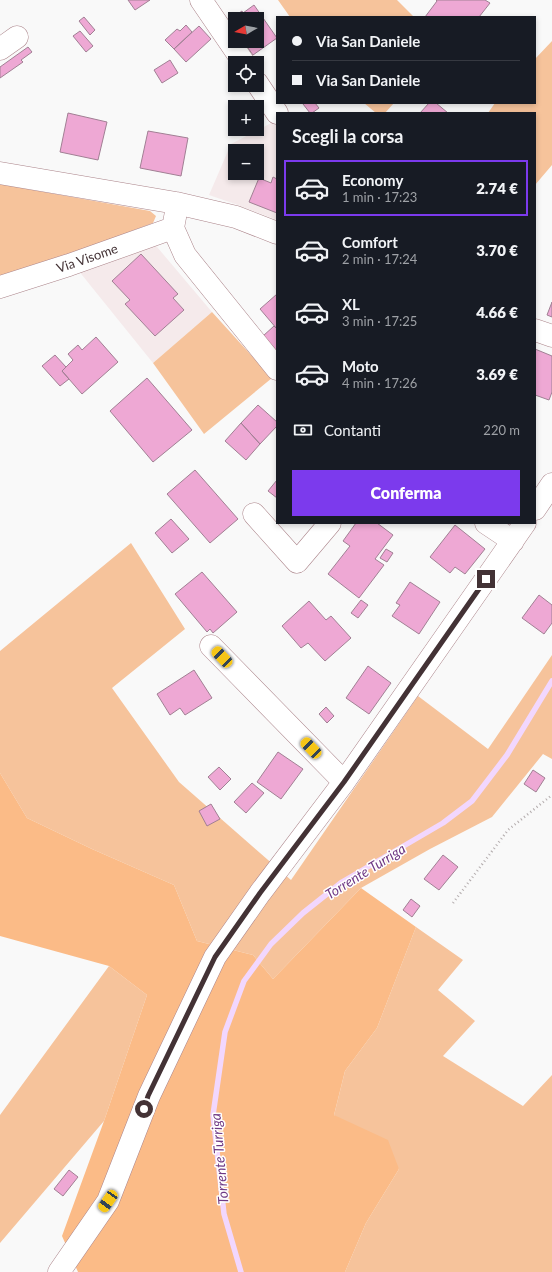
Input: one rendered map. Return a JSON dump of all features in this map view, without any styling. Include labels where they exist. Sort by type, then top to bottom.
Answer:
[{"type":"street","points":[[201,0],[239,56]]},
{"type":"street","points":[[263,92],[276,112]]},
{"type":"street","points":[[0,172],[176,203],[236,217],[276,233]]},
{"type":"street","points":[[176,203],[173,228],[186,255],[276,368]]},
{"type":"street","name":"Via Visome","points":[[0,287],[69,265],[173,228]]},
{"type":"street","points":[[536,330],[552,336]]},
{"type":"street","points":[[536,508],[552,484]]},
{"type":"street","points":[[254,514],[297,562],[329,524]]},
{"type":"street","points":[[488,524],[513,540]]},
{"type":"street","points":[[59,1272],[108,1201],[148,1096],[215,957],[260,893],[344,782],[524,524]]},
{"type":"street","points":[[211,646],[344,782]]},
{"type":"path","points":[[453,903],[508,830],[552,795]]},
{"type":"shaded area","points":[[278,0],[397,0],[413,16],[289,16]]},
{"type":"shaded area","points":[[552,41],[552,165],[536,184],[536,112],[489,112],[494,104],[536,104],[536,58]]},
{"type":"shaded area","points":[[365,104],[393,104],[386,112],[375,112]]},
{"type":"shaded area","points":[[276,121],[276,220],[209,195],[228,151],[228,180],[264,180],[264,144],[231,144],[246,136],[264,136],[264,127]]},
{"type":"shaded area","points":[[0,184],[150,211],[156,216],[153,223],[0,281]]},
{"type":"shaded area","points":[[152,241],[212,312],[153,363],[78,270]]},
{"type":"shaded area","points":[[212,312],[272,378],[204,434],[153,363]]},
{"type":"shaded area","points":[[131,543],[185,629],[112,688],[179,782],[291,880],[418,696],[488,749],[552,655],[552,759],[543,754],[492,817],[430,849],[361,888],[273,979],[253,955],[197,941],[174,885],[92,849],[27,818],[0,773],[0,651]]},
{"type":"shaded area","points":[[0,773],[27,818],[92,849],[174,885],[197,941],[253,955],[273,979],[361,888],[416,927],[377,1028],[345,1071],[334,1115],[388,1140],[399,1169],[366,1223],[345,1272],[78,1272],[62,1236],[104,1121],[147,995],[109,966],[0,936]]},
{"type":"shaded area","points":[[416,927],[463,960],[438,990],[475,1021],[443,1056],[523,1106],[552,1075],[552,1272],[345,1272],[366,1223],[399,1169],[334,1115],[345,1071],[377,1028]]},
{"type":"shaded area","points":[[109,966],[147,995],[104,1121],[0,1243],[0,1115]]},
{"type":"building","points":[[128,0],[150,0],[135,10]]},
{"type":"building","points":[[436,0],[485,0],[490,3],[480,16],[426,16],[437,1]]},
{"type":"building","points":[[254,5],[259,12],[244,12]]},
{"type":"building","points":[[84,17],[95,30],[90,35],[79,21]]},
{"type":"building","points":[[264,19],[276,37],[276,39],[264,47]]},
{"type":"building","points":[[186,25],[192,32],[174,49],[165,40],[177,29],[180,31]]},
{"type":"building","points":[[199,26],[211,39],[186,62],[174,49]]},
{"type":"building","points":[[80,31],[93,46],[86,52],[73,36]]},
{"type":"building","points":[[28,47],[32,52],[21,60],[23,62],[0,78],[0,67]]},
{"type":"building","points":[[248,48],[263,48],[253,55]]},
{"type":"building","points":[[170,60],[178,73],[162,83],[154,70]]},
{"type":"building","points":[[303,104],[316,104],[319,108],[313,112],[309,112]]},
{"type":"building","points":[[428,104],[437,104],[447,112],[421,112]]},
{"type":"building","points":[[68,113],[107,122],[98,160],[60,152]]},
{"type":"building","points":[[148,131],[188,138],[181,176],[140,168]]},
{"type":"building","points":[[273,177],[276,178],[276,213],[249,202],[258,180],[264,180],[271,183]]},
{"type":"building","points":[[141,254],[178,294],[173,298],[184,310],[155,336],[125,304],[130,300],[112,281]]},
{"type":"building","points":[[276,295],[276,328],[260,309]]},
{"type":"building","points":[[552,302],[552,317],[547,315]]},
{"type":"building","points":[[274,326],[276,328],[276,350],[263,336]]},
{"type":"building","points":[[96,337],[118,362],[82,394],[62,371],[73,360],[68,354],[78,345],[82,350]]},
{"type":"building","points":[[536,349],[552,356],[552,392],[549,400],[536,395]]},
{"type":"building","points":[[55,355],[66,367],[62,371],[69,379],[60,386],[42,366]]},
{"type":"building","points":[[147,378],[192,430],[153,462],[110,411]]},
{"type":"building","points":[[258,405],[276,421],[276,427],[260,444],[241,423]]},
{"type":"building","points":[[241,423],[260,444],[246,460],[225,441]]},
{"type":"building","points":[[195,470],[238,519],[210,543],[167,494]]},
{"type":"building","points":[[276,481],[276,497],[268,491]]},
{"type":"building","points":[[171,519],[189,539],[172,553],[155,533]]},
{"type":"building","points":[[355,524],[378,524],[393,535],[375,559],[384,565],[359,598],[328,574],[350,546],[343,541]]},
{"type":"building","points":[[455,525],[485,549],[465,574],[455,567],[450,573],[430,557]]},
{"type":"building","points":[[386,549],[393,553],[387,562],[380,558]]},
{"type":"building","points":[[202,572],[237,612],[213,633],[210,629],[207,632],[175,594]]},
{"type":"building","points":[[410,582],[440,602],[419,634],[392,616],[400,605],[396,603]]},
{"type":"building","points":[[539,595],[552,605],[552,623],[544,634],[522,618]]},
{"type":"building","points":[[361,600],[368,605],[358,618],[351,613]]},
{"type":"building","points":[[309,601],[326,620],[331,616],[351,638],[325,661],[308,643],[301,648],[282,626]]},
{"type":"building","points":[[368,666],[391,683],[369,714],[346,698]]},
{"type":"building","points":[[194,670],[212,698],[185,715],[180,708],[170,715],[157,694]]},
{"type":"building","points":[[326,707],[334,716],[327,723],[319,714]]},
{"type":"building","points":[[278,752],[303,769],[281,799],[257,782]]},
{"type":"building","points":[[219,767],[231,779],[220,790],[208,777]]},
{"type":"building","points":[[533,770],[545,778],[536,792],[524,784]]},
{"type":"building","points":[[252,783],[264,793],[246,813],[234,802]]},
{"type":"building","points":[[211,804],[220,819],[207,826],[199,811]]},
{"type":"building","points":[[443,855],[458,867],[439,890],[424,879]]},
{"type":"building","points":[[411,899],[420,906],[412,917],[403,910]]},
{"type":"building","points":[[69,1170],[78,1177],[63,1196],[54,1189]]},
{"type":"waterway","name":"Torrente Turriga","points":[[241,1272],[224,1214],[213,1115],[225,1032],[244,981],[271,944],[303,913],[342,882],[443,823],[472,801],[507,755],[552,681]]},
{"type":"route","points":[[144,1109],[148,1096],[215,957],[260,893],[344,782],[486,579]]}]
